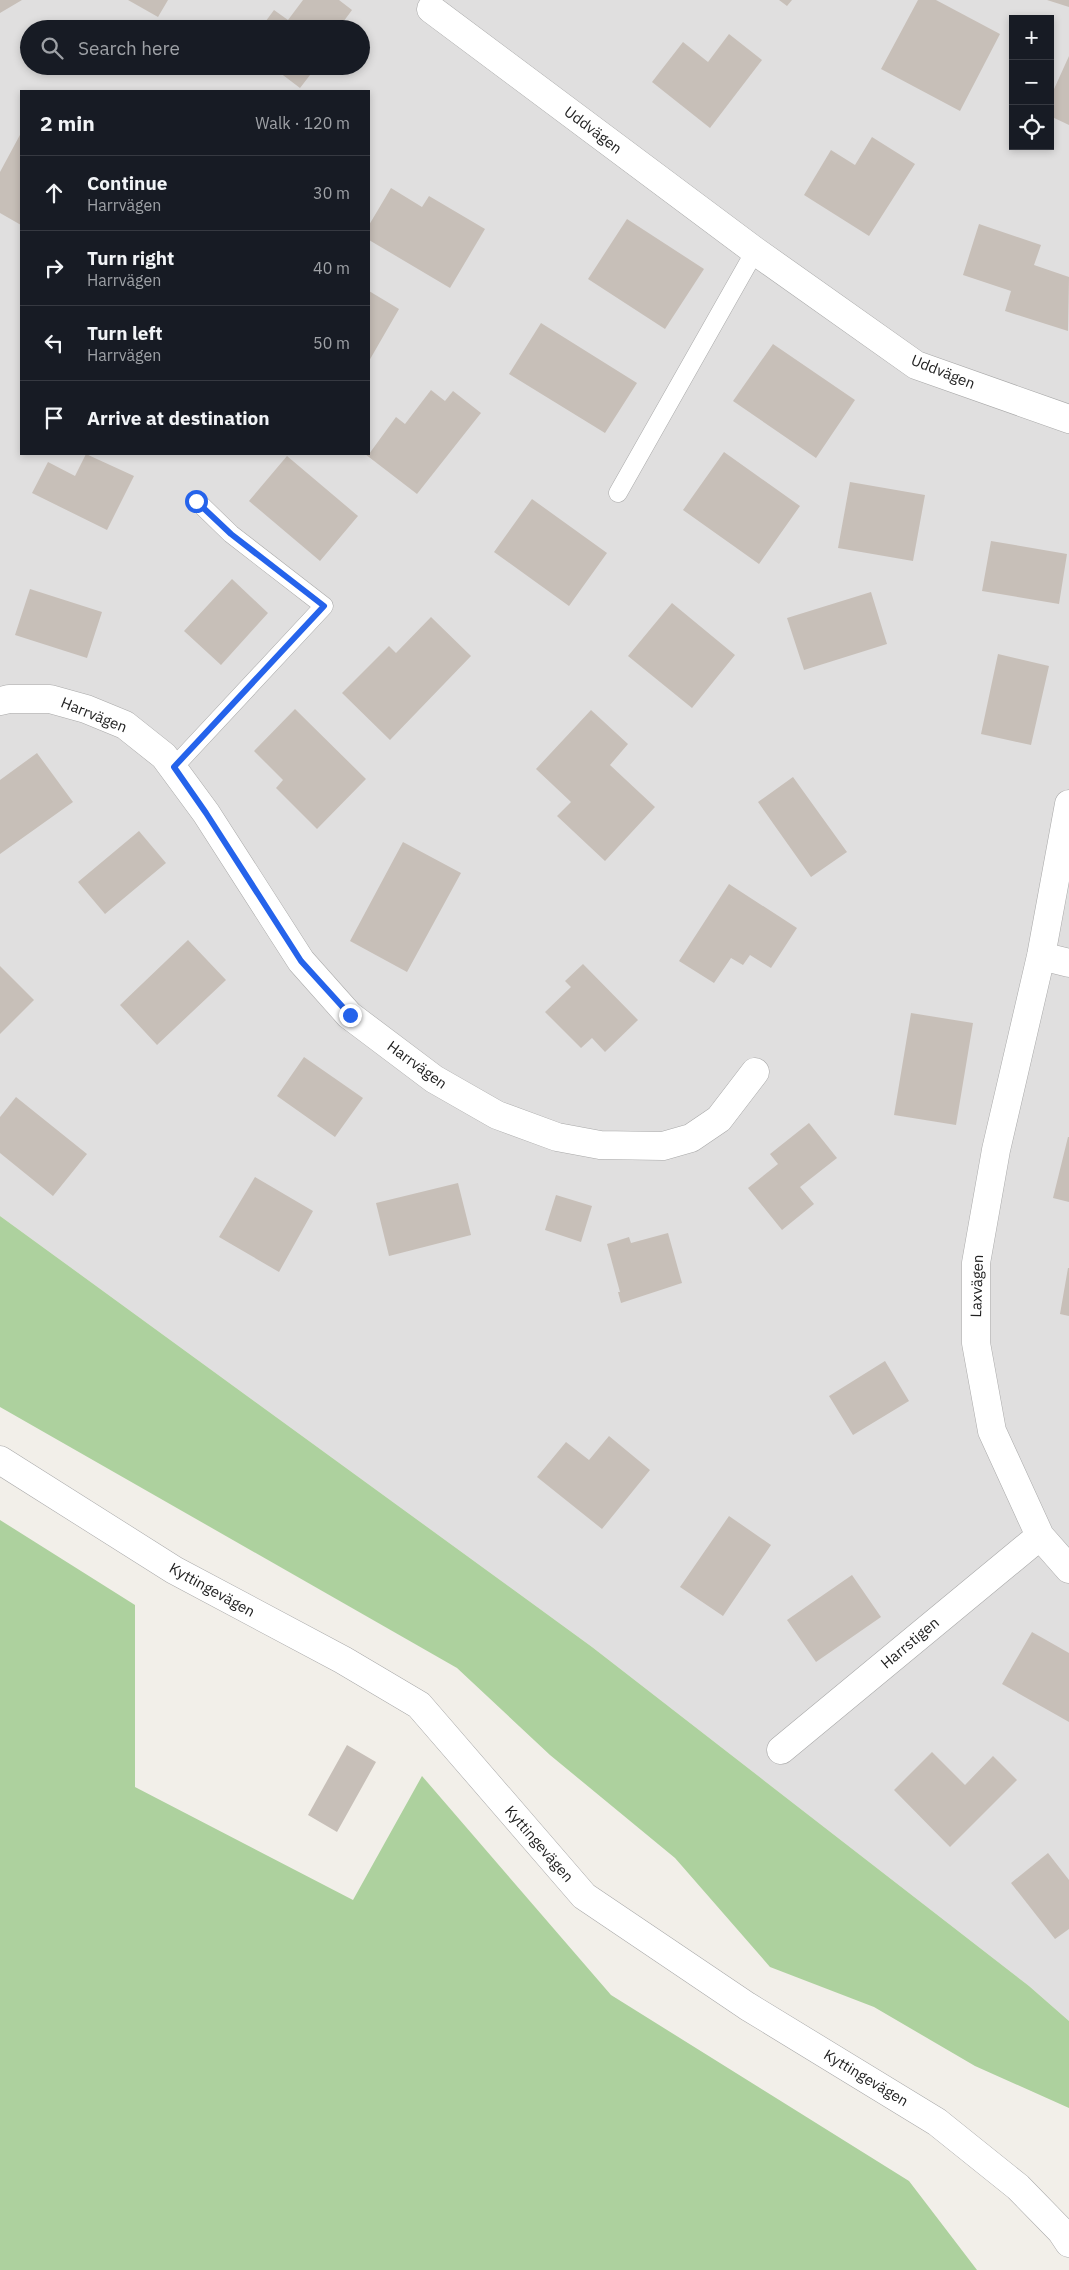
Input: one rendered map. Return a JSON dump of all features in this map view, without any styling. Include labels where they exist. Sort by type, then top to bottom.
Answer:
[{"type":"street","name":"Uddvägen","points":[[431,10],[755,252],[916,365],[1069,419]]},
{"type":"street","name":"Harrvägen","points":[[0,701],[9,699],[50,699],[86,709],[125,725],[164,756],[174,767],[206,813],[301,961],[350,1015],[434,1080],[497,1115],[557,1137],[600,1145],[664,1146],[691,1138],[719,1119],[756,1072]]},
{"type":"street","name":"Laxvägen","points":[[1069,804],[1041,956],[996,1150],[976,1263],[976,1343],[992,1431],[1040,1536],[1069,1569]]},
{"type":"street","points":[[1041,956],[1069,963]]},
{"type":"street","name":"Kyttingevägen","points":[[0,1460],[174,1570],[343,1660],[419,1705],[584,1896],[747,2006],[937,2122],[1018,2187],[1069,2243]]},
{"type":"street","name":"Harrstigen","points":[[781,1750],[1040,1536]]},
{"type":"lane","points":[[618,493],[755,252]]},
{"type":"lane","points":[[174,767],[324,606],[231,534],[196,501]]},
{"type":"shaded area","points":[[0,0],[1069,0],[1069,2021],[1029,1986],[592,1647],[0,1216]]},
{"type":"green space","points":[[0,1216],[592,1647],[1029,1986],[1069,2021],[1069,2108],[975,2066],[874,2007],[770,1967],[675,1858],[550,1755],[457,1668],[0,1407]]},
{"type":"green space","points":[[0,1520],[135,1605],[135,1787],[353,1900],[422,1776],[611,1995],[909,2181],[977,2270],[0,2270]]},
{"type":"building","points":[[0,0],[22,0],[0,13]]},
{"type":"building","points":[[128,0],[168,0],[158,17]]},
{"type":"building","points":[[303,0],[339,0],[352,10],[345,20],[288,20]]},
{"type":"building","points":[[779,0],[792,0],[787,6]]},
{"type":"building","points":[[918,0],[936,0],[1000,34],[960,111],[881,69]]},
{"type":"building","points":[[1047,0],[1069,0],[1069,7]]},
{"type":"building","points":[[274,10],[288,20],[267,20]]},
{"type":"building","points":[[729,34],[762,60],[710,128],[652,82],[683,42],[708,62]]},
{"type":"building","points":[[1069,56],[1069,125],[1054,118],[1054,89]]},
{"type":"building","points":[[283,75],[310,75],[300,88]]},
{"type":"building","points":[[20,135],[20,224],[0,213],[0,172]]},
{"type":"building","points":[[872,137],[915,164],[869,236],[804,195],[831,150],[855,165]]},
{"type":"building","points":[[391,188],[422,207],[429,196],[485,229],[450,288],[370,241],[370,223]]},
{"type":"building","points":[[627,219],[704,269],[665,329],[588,279]]},
{"type":"building","points":[[979,224],[1041,245],[1034,265],[1069,277],[1068,331],[1005,311],[1011,291],[963,275]]},
{"type":"building","points":[[370,292],[399,309],[370,359]]},
{"type":"building","points":[[541,323],[637,383],[605,433],[509,374]]},
{"type":"building","points":[[773,344],[855,400],[816,458],[733,401]]},
{"type":"building","points":[[431,390],[445,401],[453,391],[481,413],[417,494],[366,455],[370,455],[396,417],[405,424]]},
{"type":"building","points":[[724,452],[800,506],[759,564],[683,510]]},
{"type":"building","points":[[86,455],[88,455],[134,476],[107,530],[32,493],[48,462],[75,476]]},
{"type":"building","points":[[287,456],[358,516],[320,561],[249,501]]},
{"type":"building","points":[[850,482],[925,495],[913,561],[838,548]]},
{"type":"building","points":[[532,499],[607,553],[569,606],[494,552]]},
{"type":"building","points":[[991,541],[1067,554],[1059,604],[982,591]]},
{"type":"building","points":[[232,579],[268,613],[221,665],[184,631]]},
{"type":"building","points":[[30,589],[102,612],[87,658],[15,635]]},
{"type":"building","points":[[871,592],[887,644],[804,670],[787,618]]},
{"type":"building","points":[[672,603],[735,655],[692,708],[628,656]]},
{"type":"building","points":[[431,617],[471,656],[390,740],[342,693],[389,646],[396,653]]},
{"type":"building","points":[[998,654],[1049,666],[1031,745],[981,734]]},
{"type":"building","points":[[295,709],[366,779],[317,829],[276,788],[283,780],[254,751]]},
{"type":"building","points":[[591,710],[628,744],[610,765],[655,807],[605,861],[557,816],[571,802],[536,769]]},
{"type":"building","points":[[37,753],[73,802],[0,854],[0,780]]},
{"type":"building","points":[[793,777],[847,852],[811,877],[758,802]]},
{"type":"building","points":[[139,831],[166,863],[105,914],[78,882]]},
{"type":"building","points":[[403,842],[461,873],[407,972],[350,941]]},
{"type":"building","points":[[729,884],[797,928],[771,968],[750,955],[743,965],[731,958],[714,983],[679,961]]},
{"type":"building","points":[[188,940],[226,980],[157,1045],[120,1005]]},
{"type":"building","points":[[583,964],[638,1020],[605,1052],[592,1038],[581,1048],[545,1012],[571,987],[565,981]]},
{"type":"building","points":[[0,966],[34,1000],[0,1034]]},
{"type":"building","points":[[911,1013],[973,1023],[956,1125],[894,1115]]},
{"type":"building","points":[[304,1057],[363,1098],[335,1137],[277,1096]]},
{"type":"building","points":[[16,1097],[87,1154],[53,1196],[0,1153],[0,1117]]},
{"type":"building","points":[[809,1123],[837,1158],[800,1187],[814,1204],[782,1230],[748,1188],[778,1164],[770,1154]]},
{"type":"building","points":[[1069,1137],[1069,1202],[1053,1198]]},
{"type":"building","points":[[255,1177],[313,1211],[279,1272],[219,1237]]},
{"type":"building","points":[[458,1183],[471,1235],[389,1256],[376,1203]]},
{"type":"building","points":[[556,1195],[592,1206],[581,1242],[545,1230]]},
{"type":"building","points":[[668,1233],[682,1283],[621,1303],[618,1292],[620,1292],[607,1244],[629,1237],[631,1243]]},
{"type":"building","points":[[1069,1268],[1069,1316],[1060,1314]]},
{"type":"building","points":[[885,1361],[909,1401],[853,1435],[829,1396]]},
{"type":"building","points":[[609,1436],[650,1470],[602,1529],[537,1477],[566,1442],[589,1460]]},
{"type":"building","points":[[729,1516],[771,1545],[723,1616],[680,1587]]},
{"type":"building","points":[[852,1575],[881,1617],[816,1662],[787,1620]]},
{"type":"building","points":[[1032,1632],[1069,1653],[1069,1722],[1002,1684]]},
{"type":"building","points":[[347,1745],[376,1762],[337,1832],[308,1815]]},
{"type":"building","points":[[932,1752],[965,1785],[993,1756],[1017,1780],[950,1847],[894,1790]]},
{"type":"building","points":[[1048,1853],[1069,1880],[1069,1929],[1055,1939],[1011,1883]]},
{"type":"route","points":[[196,501],[231,534],[324,606],[174,767],[206,813],[301,961],[350,1015]]}]
